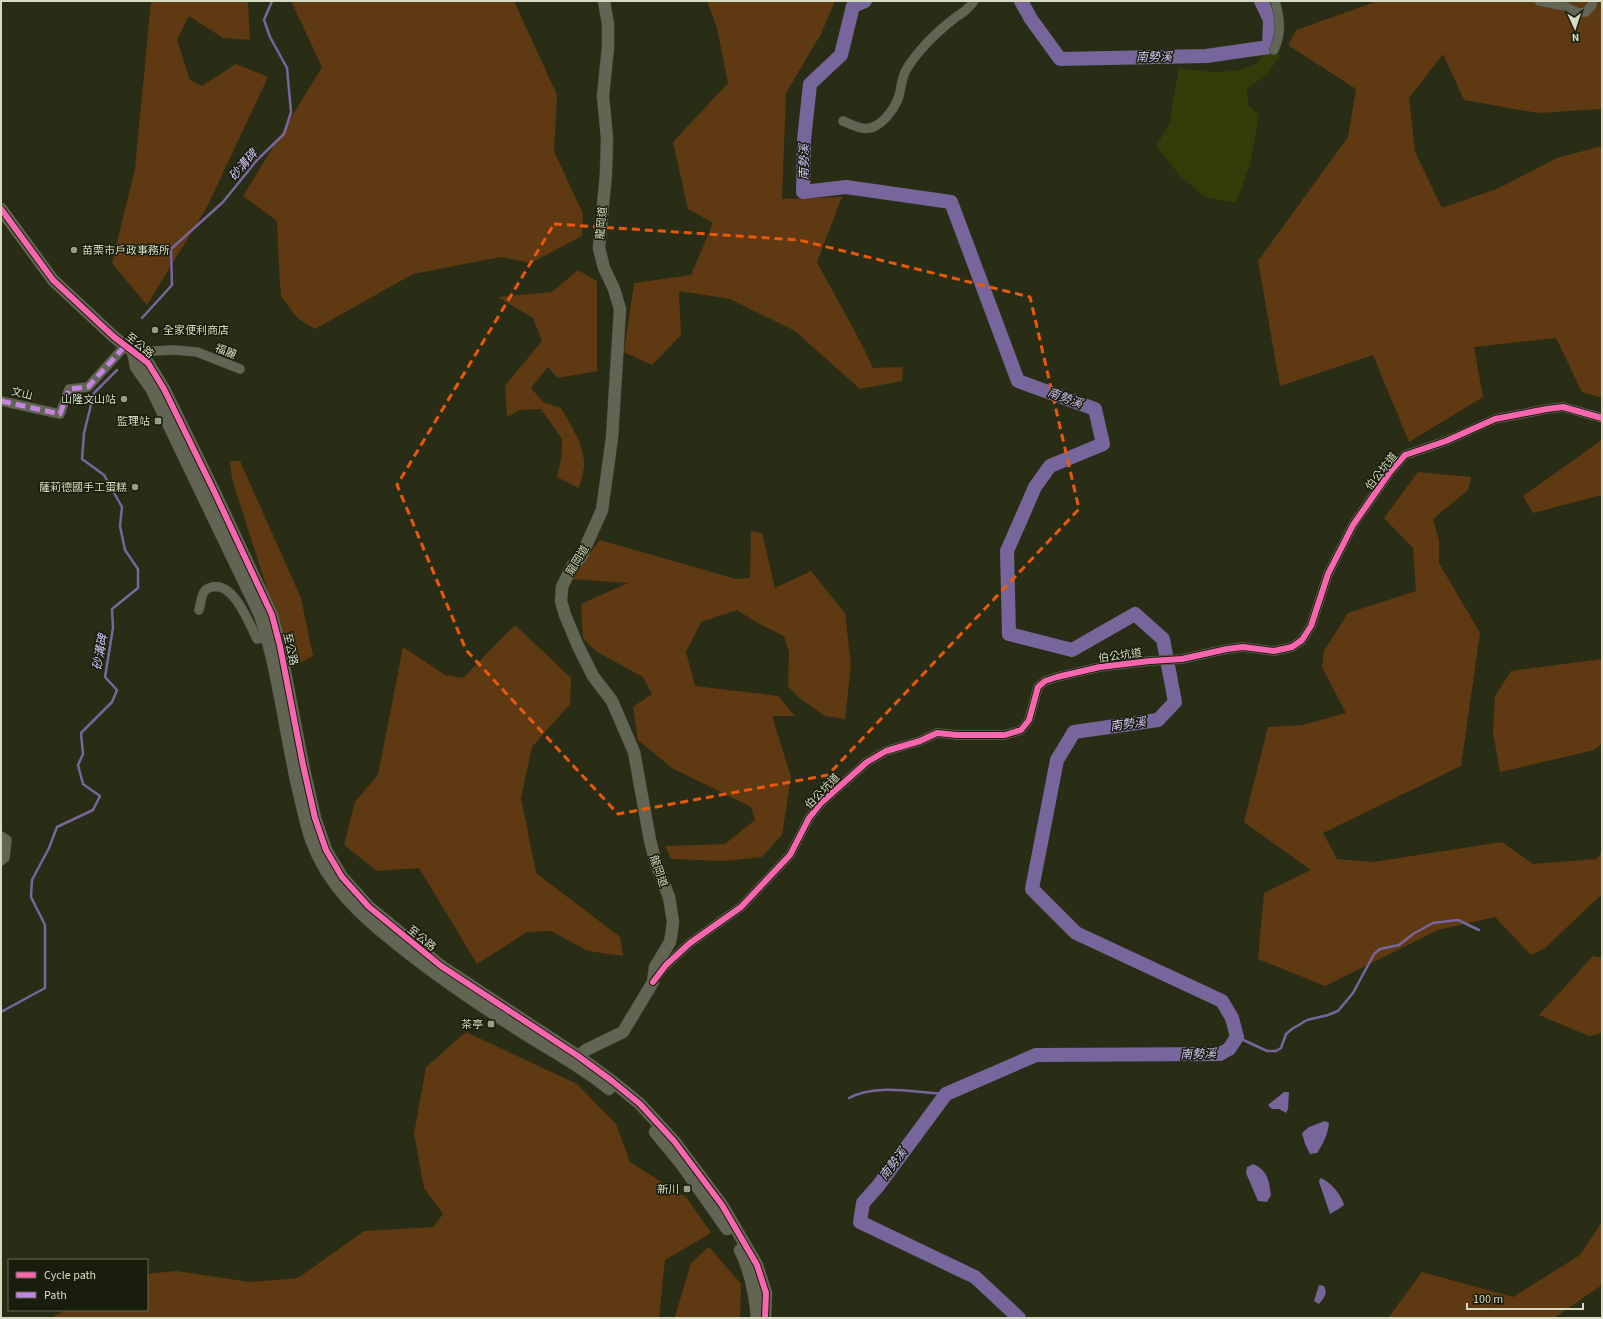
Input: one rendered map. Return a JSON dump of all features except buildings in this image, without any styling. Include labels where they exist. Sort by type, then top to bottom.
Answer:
[{"type":"street","name":"龍岡道","points":[[575,1059],[586,1050],[623,1032],[653,982],[655,967],[670,942],[673,922],[668,897],[656,864],[650,840],[634,752],[612,701],[593,676],[578,646],[565,615],[561,601],[562,587],[572,566],[583,552],[602,510],[612,438],[620,308],[614,289],[604,268],[599,248],[606,173],[607,138],[603,96],[608,47],[608,24],[604,1]]},
{"type":"street","points":[[843,121],[861,129],[878,125],[889,113],[898,98],[905,71],[914,59],[926,44],[957,16],[966,12],[974,1]]},
{"type":"street","points":[[1274,50],[1279,39],[1280,17],[1275,1]]},
{"type":"street","points":[[1538,1],[1564,6],[1578,13],[1586,12],[1592,5],[1593,1]]},
{"type":"street","name":"至公路","points":[[1,210],[53,280],[129,349],[148,363],[164,389],[229,538],[260,615],[268,637],[315,818],[326,850],[342,877],[365,911],[438,970],[575,1059]]},
{"type":"street","name":"福麗","points":[[129,349],[197,352],[240,369]]},
{"type":"street","name":"文山","points":[[1,401],[60,414],[69,389],[88,387],[129,349]]},
{"type":"street","name":"伯公坑道","points":[[653,982],[666,965],[690,943],[741,907],[790,855],[809,818],[821,803],[867,762],[886,752],[920,741],[937,733],[957,735],[1005,734],[1021,730],[1029,720],[1038,687],[1045,681],[1100,667],[1182,659],[1227,649],[1243,647],[1274,651],[1292,647],[1302,640],[1311,626],[1328,574],[1353,525],[1390,472],[1406,455],[1446,441],[1495,419],[1563,407],[1602,418]]},
{"type":"street","name":"至公路","points":[[229,538],[272,615],[280,646],[291,730]]},
{"type":"street","points":[[200,610],[206,589],[215,587],[224,589],[233,595],[257,639],[268,637]]},
{"type":"street","points":[[1,836],[7,840],[5,858],[1,860]]},
{"type":"street","points":[[575,1059],[634,1110],[660,1137],[710,1203],[746,1261],[755,1292],[756,1318]]},
{"type":"street","points":[[575,1059],[612,1081],[640,1104],[674,1141],[722,1205],[761,1274],[766,1293],[766,1318]]},
{"type":"highlighted area","points":[[554,224],[799,240],[1030,297],[1079,509],[828,775],[618,814],[466,650],[397,485]]},
{"type":"shaded area","points":[[151,1],[248,1],[250,40],[223,38],[189,16],[177,40],[190,80],[202,86],[236,64],[268,77],[207,207],[147,305],[112,263],[135,169]]},
{"type":"shaded area","points":[[291,1],[514,1],[557,95],[554,151],[583,214],[582,236],[531,263],[501,257],[413,274],[315,329],[297,318],[281,296],[277,221],[243,196],[322,67]]},
{"type":"shaded area","points":[[707,1],[835,1],[821,34],[786,93],[782,199],[842,197],[817,262],[873,368],[903,367],[902,381],[860,389],[795,331],[730,299],[679,291],[681,335],[652,365],[624,352],[634,283],[691,275],[713,223],[688,209],[673,142],[728,83],[717,28]]},
{"type":"shaded area","points":[[1375,1],[1602,1],[1602,109],[1538,113],[1464,100],[1443,54],[1409,98],[1415,152],[1442,208],[1499,188],[1557,158],[1602,146],[1602,398],[1582,392],[1556,338],[1474,347],[1483,397],[1409,442],[1373,355],[1280,386],[1258,261],[1348,137],[1356,89],[1288,45],[1296,30]]},
{"type":"shaded area","points":[[1267,50],[1281,55],[1267,74],[1247,89],[1248,105],[1259,115],[1250,165],[1236,203],[1205,197],[1181,177],[1156,146],[1169,125],[1179,68],[1209,72],[1236,71],[1256,64]]},
{"type":"shaded area","points":[[578,270],[597,281],[597,371],[558,378],[548,367],[531,388],[543,402],[561,408],[575,433],[581,446],[584,460],[579,488],[557,477],[562,454],[562,439],[541,409],[519,410],[507,417],[505,386],[542,341],[533,318],[498,297],[552,292]]},
{"type":"shaded area","points":[[1602,440],[1602,495],[1533,513],[1523,496]]},
{"type":"shaded area","points":[[230,461],[240,461],[301,598],[313,656],[292,667],[232,479]]},
{"type":"shaded area","points":[[1418,472],[1471,477],[1468,490],[1433,519],[1439,540],[1439,563],[1480,633],[1461,766],[1323,833],[1337,859],[1373,862],[1502,842],[1533,864],[1596,859],[1602,852],[1602,894],[1545,948],[1531,955],[1495,917],[1438,930],[1325,986],[1258,959],[1264,893],[1311,870],[1244,822],[1268,727],[1302,725],[1346,713],[1322,667],[1324,651],[1348,613],[1416,591],[1413,548],[1384,518]]},
{"type":"shaded area","points":[[751,531],[762,533],[775,588],[811,571],[845,613],[851,665],[845,719],[825,716],[798,697],[788,686],[789,652],[784,636],[756,622],[737,610],[701,622],[686,652],[695,686],[778,696],[795,716],[772,716],[791,777],[782,835],[762,857],[725,861],[671,859],[665,846],[725,844],[755,820],[751,807],[672,768],[638,740],[633,707],[652,694],[643,677],[597,652],[583,638],[581,604],[628,583],[569,579],[600,540],[736,579],[750,578]]},
{"type":"shaded area","points":[[515,625],[571,678],[570,704],[532,747],[521,798],[536,873],[620,937],[623,956],[588,951],[551,931],[527,932],[477,964],[419,868],[377,871],[344,845],[355,802],[378,775],[403,647],[445,675],[463,678]]},
{"type":"shaded area","points":[[1602,659],[1602,744],[1594,750],[1500,772],[1493,732],[1495,696],[1511,671]]},
{"type":"shaded area","points":[[1593,956],[1602,958],[1602,1033],[1589,1036],[1539,1015]]},
{"type":"shaded area","points":[[466,1032],[577,1084],[616,1124],[630,1162],[687,1198],[711,1233],[665,1260],[659,1318],[51,1318],[64,1311],[148,1311],[148,1274],[176,1271],[250,1282],[298,1278],[364,1231],[433,1227],[443,1214],[424,1188],[414,1134],[426,1067]]},
{"type":"shaded area","points":[[1284,1092],[1289,1092],[1288,1109],[1286,1113],[1279,1109],[1272,1109],[1268,1105]]},
{"type":"shaded area","points":[[1325,1121],[1329,1123],[1325,1139],[1317,1153],[1310,1154],[1302,1133],[1309,1127]]},
{"type":"shaded area","points":[[1253,1164],[1262,1169],[1267,1176],[1271,1195],[1267,1202],[1258,1201],[1246,1173],[1247,1167]]},
{"type":"shaded area","points":[[1320,1178],[1335,1188],[1344,1205],[1330,1214],[1319,1182]]},
{"type":"shaded area","points":[[1602,1222],[1602,1285],[1554,1318],[1388,1318],[1422,1272],[1513,1297],[1580,1255]]},
{"type":"shaded area","points":[[709,1247],[741,1284],[740,1318],[675,1318],[691,1263]]},
{"type":"shaded area","points":[[1319,1285],[1324,1286],[1326,1291],[1324,1298],[1319,1304],[1314,1301]]},
{"type":"waterway","name":"砂溝碑","points":[[142,318],[172,285],[171,249],[223,202],[257,160],[284,134],[291,112],[287,68],[270,37],[264,20],[272,1]]},
{"type":"waterway","name":"南勢溪","points":[[865,1],[853,6],[841,55],[810,84],[804,140],[803,192],[846,187],[951,202],[1018,381],[1095,409],[1103,444],[1050,466],[1035,487],[1007,551],[1009,634],[1072,650],[1135,614],[1163,639],[1175,702],[1158,720],[1074,732],[1057,760],[1032,889],[1076,933],[1222,1001],[1232,1018],[1237,1037],[1229,1049],[1220,1054],[1036,1055],[946,1094],[878,1186],[863,1203],[860,1222],[975,1277],[1019,1318]]},
{"type":"waterway","name":"南勢溪","points":[[1021,1],[1031,19],[1060,59],[1206,56],[1269,47],[1270,20],[1261,1]]},
{"type":"waterway","name":"砂溝碑","points":[[1,1012],[45,988],[45,925],[31,897],[32,880],[49,848],[57,827],[93,810],[100,796],[83,784],[78,765],[83,754],[81,733],[112,702],[117,690],[105,677],[113,628],[112,609],[138,588],[138,569],[125,550],[120,526],[122,507],[104,475],[82,459],[84,433],[94,393],[117,370]]},
{"type":"waterway","points":[[1237,1037],[1267,1051],[1276,1051],[1281,1048],[1286,1034],[1292,1029],[1307,1020],[1338,1011],[1353,993],[1374,954],[1380,949],[1399,945],[1413,934],[1433,923],[1458,920],[1479,930]]},
{"type":"waterway","points":[[849,1098],[859,1093],[883,1090],[946,1094]]},
{"type":"marked path","points":[[1,401],[60,414],[69,389],[88,387],[125,346]]},
{"type":"cycle path","points":[[1,209],[53,280],[114,337],[148,363],[164,389],[272,615],[280,646],[315,818],[326,850],[342,877],[369,907],[441,966],[578,1056],[640,1104],[674,1141],[722,1205],[757,1265],[766,1293],[765,1318]]},
{"type":"cycle path","points":[[653,982],[666,965],[690,943],[741,907],[790,855],[809,818],[821,803],[867,762],[886,751],[920,741],[937,733],[957,735],[1005,735],[1021,730],[1029,720],[1038,687],[1045,681],[1057,677],[1100,667],[1182,659],[1227,649],[1243,647],[1274,651],[1292,647],[1302,640],[1311,626],[1328,574],[1353,525],[1390,472],[1405,455],[1446,441],[1495,419],[1547,409],[1563,407],[1602,418]]},
{"type":"place","name":"苗栗市戶政事務所","points":[[74,250]]},
{"type":"place","name":"全家便利商店","points":[[155,330]]},
{"type":"place","name":"山隆文山站","points":[[124,399]]},
{"type":"place","name":"監理站","points":[[158,421]]},
{"type":"place","name":"薩莉德國手工蛋糕","points":[[135,487]]},
{"type":"place","name":"茶亭","points":[[491,1024]]},
{"type":"place","name":"新川","points":[[687,1189]]}]
